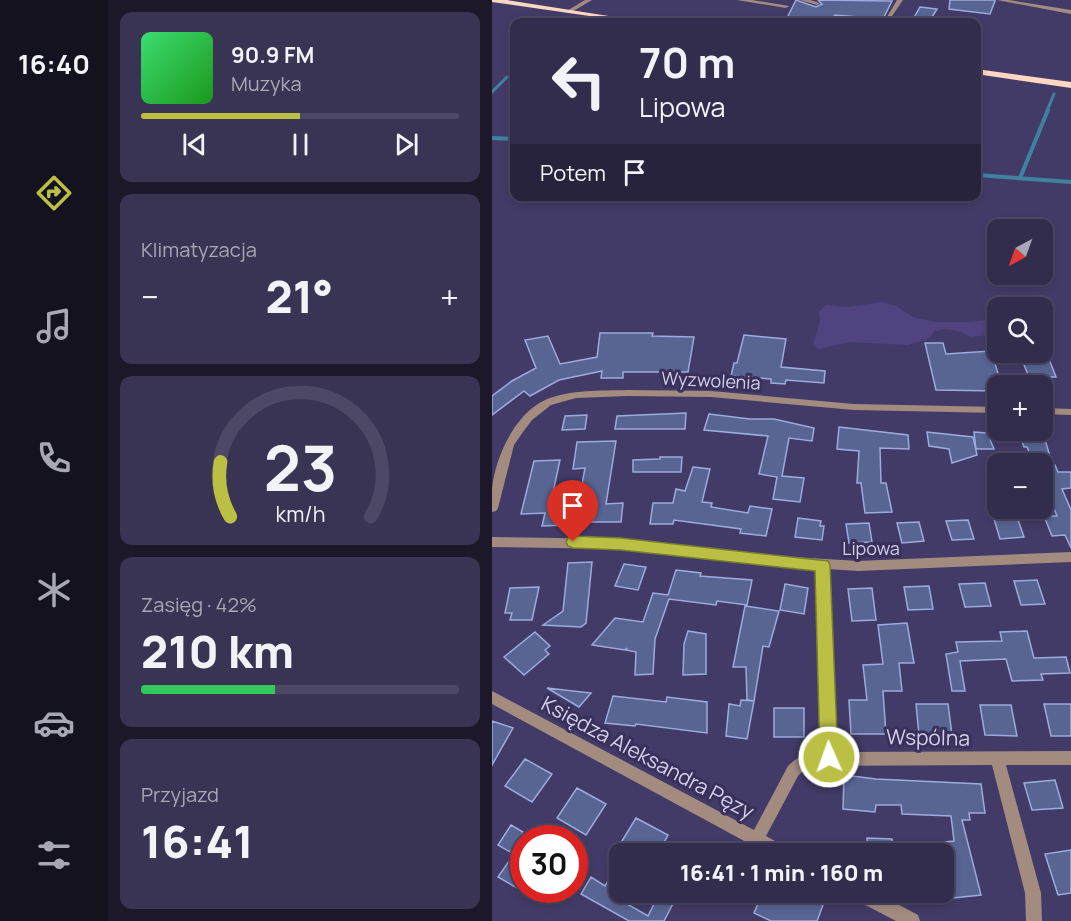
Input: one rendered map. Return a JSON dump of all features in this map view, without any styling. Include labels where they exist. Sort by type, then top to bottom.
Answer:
[{"type":"main road","points":[[492,0],[613,18]]},
{"type":"main road","points":[[981,72],[1071,85]]},
{"type":"street","points":[[568,12],[589,0]]},
{"type":"street","points":[[740,0],[786,6]]},
{"type":"street","points":[[803,0],[817,3]]},
{"type":"street","points":[[889,18],[900,0]]},
{"type":"street","points":[[1000,0],[1071,12]]},
{"type":"street","points":[[1043,8],[1048,0]]},
{"type":"street","name":"Wyzwolenia","points":[[492,508],[509,445],[519,429],[528,418],[548,403],[576,395],[711,394],[854,407],[987,410]]},
{"type":"street","points":[[1053,411],[1071,412]]},
{"type":"street","name":"Lipowa","points":[[492,542],[621,544],[822,565],[909,566],[1071,557]]},
{"type":"street","points":[[822,565],[829,757]]},
{"type":"street","name":"Księdza Aleksandra Pęzy","points":[[492,697],[764,843]]},
{"type":"street","name":"Wspólna","points":[[757,839],[793,771],[801,763],[811,759],[829,757],[1071,758]]},
{"type":"street","points":[[997,759],[1033,893],[1034,921]]},
{"type":"street","points":[[878,903],[912,921]]},
{"type":"shaded area","points":[[882,302],[896,306],[913,317],[934,322],[987,320],[987,335],[971,337],[962,332],[945,329],[935,331],[928,339],[908,345],[849,342],[819,349],[813,345],[820,321],[819,312],[826,305],[848,307]]},
{"type":"building","points":[[796,0],[816,7],[822,4],[818,0],[892,1],[884,18],[835,15],[832,18],[787,18]]},
{"type":"building","points":[[950,0],[995,1],[990,14],[949,9]]},
{"type":"building","points":[[920,7],[937,9],[931,18],[914,18]]},
{"type":"building","points":[[600,333],[653,333],[652,336],[694,337],[688,372],[623,372],[623,378],[601,378],[602,371],[559,380],[530,396],[524,391],[492,415],[492,396],[512,381],[536,368],[525,340],[548,336],[560,364],[597,357]]},
{"type":"building","points":[[744,335],[786,339],[781,367],[825,371],[824,383],[786,380],[785,384],[771,383],[771,379],[731,376]]},
{"type":"building","points":[[925,343],[943,343],[946,354],[987,351],[987,363],[995,363],[999,375],[987,375],[987,391],[936,390]]},
{"type":"building","points":[[1023,363],[1051,363],[1056,377],[1053,375],[1028,375]]},
{"type":"building","points":[[686,413],[685,429],[615,429],[617,416]]},
{"type":"building","points":[[709,414],[750,419],[774,419],[814,428],[812,441],[789,438],[782,476],[804,478],[800,502],[773,499],[777,477],[759,474],[768,436],[704,430]]},
{"type":"building","points":[[587,415],[585,429],[562,430],[565,416]]},
{"type":"building","points":[[839,427],[908,435],[909,449],[880,448],[881,483],[886,483],[892,512],[865,513],[861,483],[857,483],[859,451],[837,449]]},
{"type":"building","points":[[927,432],[973,437],[977,455],[952,463],[949,449],[929,446]]},
{"type":"building","points":[[974,432],[987,433],[987,441],[990,441],[994,449],[976,449]]},
{"type":"building","points":[[616,441],[606,504],[623,503],[621,522],[568,522],[567,525],[542,526],[545,513],[521,514],[534,461],[560,460],[550,506],[578,506],[585,468],[573,469],[577,442]]},
{"type":"building","points":[[1022,441],[1045,441],[1049,453],[1030,453],[1027,447],[1024,447]]},
{"type":"building","points":[[660,457],[682,457],[681,472],[633,472],[633,460],[660,459]]},
{"type":"building","points":[[1053,465],[1058,472],[1071,472],[1071,488],[1062,489],[1071,510],[1071,548],[1065,535],[1052,536],[1045,519],[1053,519],[1053,516],[1057,516],[1053,506]]},
{"type":"building","points":[[693,467],[710,469],[702,502],[712,503],[711,507],[748,513],[750,506],[772,509],[766,536],[740,533],[741,529],[674,520],[673,524],[650,524],[653,503],[673,503],[676,489],[685,491]]},
{"type":"building","points":[[798,518],[821,521],[820,526],[824,526],[822,540],[795,537]]},
{"type":"building","points":[[994,519],[1018,519],[1024,537],[1000,539]]},
{"type":"building","points":[[968,520],[974,539],[952,540],[946,521]]},
{"type":"building","points":[[919,522],[924,541],[902,543],[897,523]]},
{"type":"building","points":[[869,523],[872,542],[849,543],[846,524]]},
{"type":"building","points":[[592,562],[586,623],[581,627],[543,625],[563,611],[568,563]]},
{"type":"building","points":[[624,564],[646,567],[638,590],[615,586]]},
{"type":"building","points":[[676,570],[701,573],[700,576],[752,580],[747,605],[717,601],[716,605],[669,599],[655,639],[653,674],[635,675],[636,652],[626,650],[627,648],[625,650],[592,645],[615,618],[643,622],[653,593],[668,595]]},
{"type":"building","points":[[1037,580],[1045,604],[1021,605],[1014,581]]},
{"type":"building","points":[[985,583],[991,606],[965,607],[959,584]]},
{"type":"building","points":[[785,584],[808,588],[804,614],[780,610]]},
{"type":"building","points":[[929,586],[933,609],[908,610],[904,587]]},
{"type":"building","points":[[539,587],[532,620],[510,620],[512,613],[505,613],[510,588]]},
{"type":"building","points":[[872,588],[876,620],[852,621],[848,589]]},
{"type":"building","points":[[745,606],[779,611],[769,647],[763,646],[754,701],[747,700],[746,667],[733,667]]},
{"type":"building","points":[[907,623],[914,663],[899,663],[902,691],[883,691],[886,734],[851,734],[849,700],[867,700],[863,665],[883,664],[878,625]]},
{"type":"building","points":[[688,631],[706,634],[706,674],[683,675],[684,644]]},
{"type":"building","points":[[1027,631],[1034,658],[1066,657],[1070,673],[1041,674],[1043,680],[1012,681],[1006,659],[960,661],[965,691],[952,691],[946,654],[958,652],[956,642],[1002,641],[1000,632]]},
{"type":"building","points":[[535,632],[550,646],[545,650],[549,654],[524,675],[504,657]]},
{"type":"building","points":[[547,688],[591,693],[579,707]]},
{"type":"building","points":[[613,696],[666,702],[667,697],[707,702],[707,733],[636,724],[635,726],[605,723]]},
{"type":"building","points":[[741,700],[754,701],[747,739],[726,736],[729,704],[740,706]]},
{"type":"building","points":[[916,704],[948,704],[952,735],[919,735]]},
{"type":"building","points":[[1044,704],[1071,704],[1071,736],[1051,736]]},
{"type":"building","points":[[980,705],[1011,705],[1017,736],[985,735]]},
{"type":"building","points":[[774,708],[804,708],[804,737],[774,737]]},
{"type":"building","points":[[492,721],[513,728],[492,765]]},
{"type":"building","points":[[525,759],[552,774],[532,802],[505,786]]},
{"type":"building","points":[[844,775],[876,779],[981,784],[985,813],[969,813],[970,820],[962,820],[981,895],[954,898],[954,843],[944,843],[954,841],[951,816],[902,814],[901,805],[876,805],[875,812],[843,809]]},
{"type":"building","points":[[1055,780],[1063,808],[1032,810],[1024,783]]},
{"type":"building","points":[[577,788],[606,804],[588,832],[588,825],[569,825],[557,818]]},
{"type":"building","points":[[636,818],[668,835],[664,843],[621,843]]},
{"type":"building","points":[[510,827],[510,852],[498,845]]},
{"type":"building","points":[[867,838],[892,839],[892,843],[867,843]]},
{"type":"building","points":[[1071,850],[1071,893],[1058,895],[1045,854]]},
{"type":"building","points":[[510,859],[510,884],[498,877]]},
{"type":"building","points":[[591,877],[605,886],[609,879],[609,903],[625,903],[648,916],[654,903],[673,903],[664,921],[629,921],[588,898],[588,882]]},
{"type":"building","points":[[758,903],[819,903],[823,905],[817,921],[771,921],[754,913]]},
{"type":"waterway","points":[[492,92],[507,77]]},
{"type":"waterway","points":[[1047,111],[1054,94]]},
{"type":"waterway","points":[[1020,178],[1048,110]]},
{"type":"waterway","points":[[492,138],[510,139]]},
{"type":"waterway","points":[[981,175],[1071,182]]},
{"type":"route","points":[[573,542],[654,547],[822,565],[829,757]]}]
